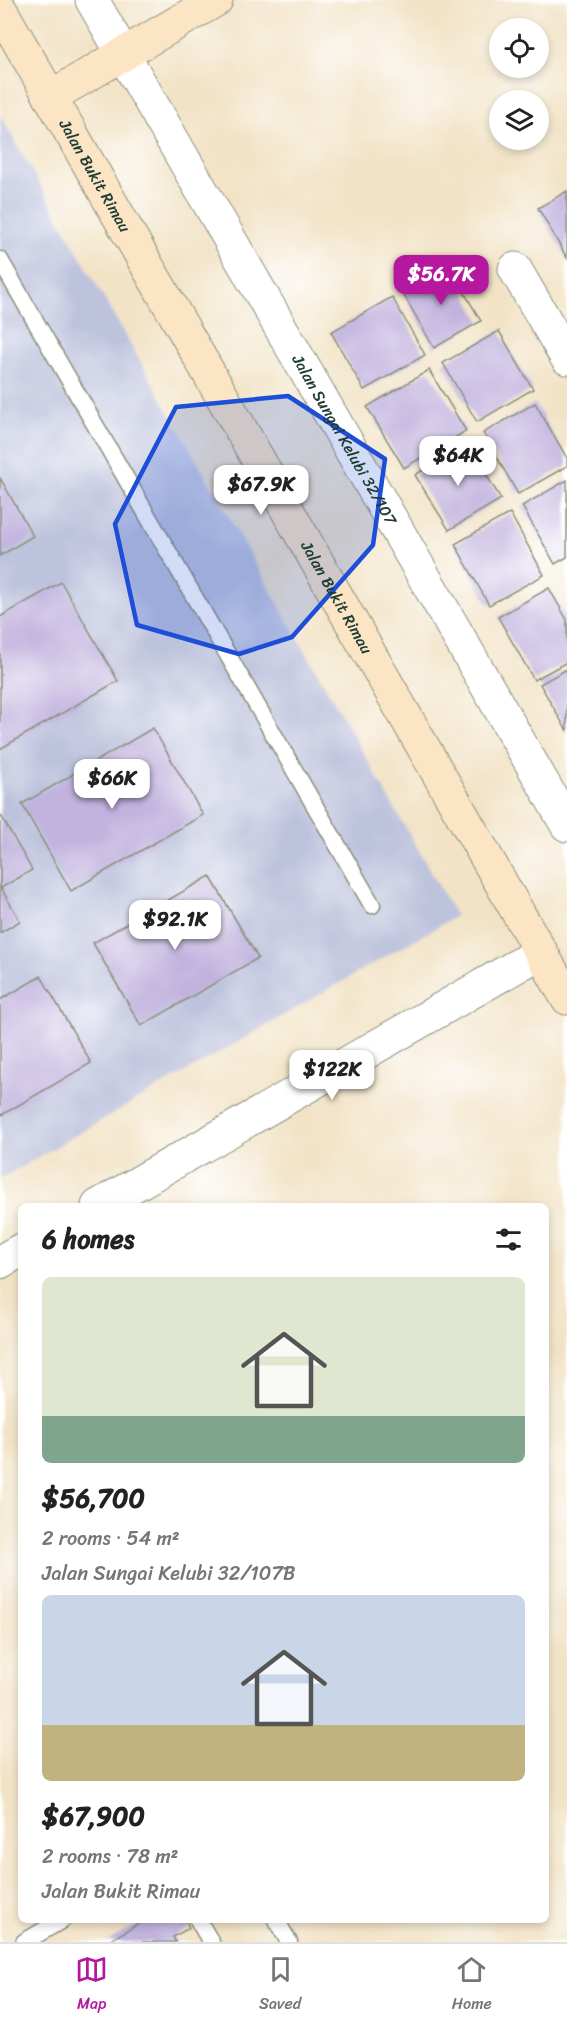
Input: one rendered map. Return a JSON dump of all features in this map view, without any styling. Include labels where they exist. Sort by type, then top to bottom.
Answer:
[{"type":"street","name":"Jalan Sungai Kelubi 32/107","points":[[92,0],[567,825]]},
{"type":"street","points":[[50,97],[216,0]]},
{"type":"street","name":"Jalan Bukit Rimau","points":[[0,9],[567,998]]},
{"type":"street","points":[[515,269],[567,358]]},
{"type":"street","points":[[103,1203],[540,952]]},
{"type":"street","points":[[0,1262],[18,1252]]},
{"type":"lane","points":[[0,260],[372,905]]},
{"type":"lane","points":[[24,1942],[57,1923]]},
{"type":"lane","points":[[200,1923],[211,1942]]},
{"type":"lane","points":[[278,1923],[289,1942]]},
{"type":"highlighted area","points":[[288,396],[385,459],[373,545],[292,637],[239,654],[137,625],[115,524],[176,407]]},
{"type":"shaded area","points":[[0,115],[456,916],[0,1179]]},
{"type":"building","points":[[567,191],[567,258],[538,208]]},
{"type":"building","points":[[447,263],[481,321],[434,348],[401,290]]},
{"type":"building","points":[[392,297],[425,355],[364,390],[331,332]]},
{"type":"building","points":[[499,331],[533,389],[477,422],[443,363]]},
{"type":"building","points":[[429,370],[466,431],[404,468],[367,407]]},
{"type":"building","points":[[535,403],[567,458],[567,466],[518,494],[483,433]]},
{"type":"building","points":[[467,443],[501,499],[449,530],[415,475]]},
{"type":"building","points":[[0,478],[33,536],[0,556]]},
{"type":"building","points":[[567,480],[567,557],[555,564],[522,506]]},
{"type":"building","points":[[510,513],[544,575],[489,605],[455,544]]},
{"type":"building","points":[[61,582],[118,681],[0,749],[0,617]]},
{"type":"building","points":[[549,588],[567,620],[567,662],[534,680],[498,617]]},
{"type":"building","points":[[567,669],[567,731],[540,684]]},
{"type":"building","points":[[153,728],[203,815],[71,891],[22,804]]},
{"type":"building","points":[[0,814],[32,870],[1,888],[20,921],[0,933]]},
{"type":"building","points":[[210,876],[258,958],[141,1026],[93,943]]},
{"type":"building","points":[[41,976],[91,1063],[0,1116],[0,1000]]},
{"type":"building","points":[[140,1923],[186,1923],[189,1928],[173,1937],[176,1942],[107,1942]]}]
